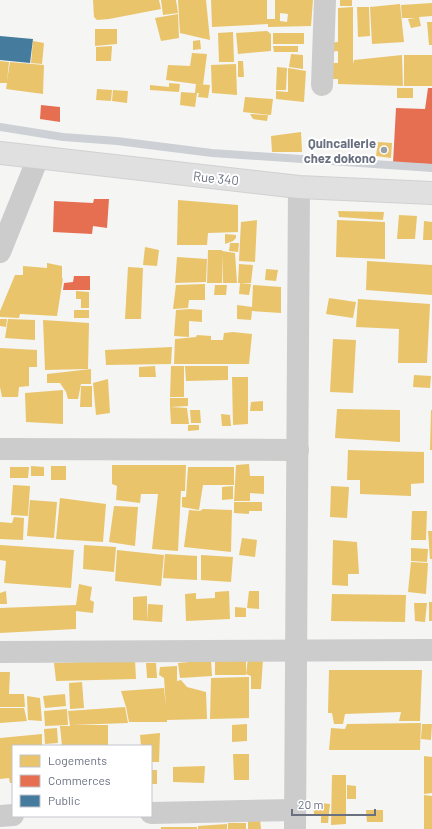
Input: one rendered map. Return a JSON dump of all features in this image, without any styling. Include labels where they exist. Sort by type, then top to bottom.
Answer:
[{"type":"street","points":[[322,86],[325,0]]},
{"type":"street","name":"Rue 340","points":[[0,154],[299,187],[432,193]]},
{"type":"street","points":[[0,252],[38,158]]},
{"type":"street","points":[[152,813],[295,820],[299,187]]},
{"type":"street","points":[[0,449],[298,450]]},
{"type":"street","points":[[0,652],[432,650]]},
{"type":"street","points":[[0,816],[12,815]]},
{"type":"building: Logements","points":[[93,0],[159,0],[161,9],[97,20],[94,17]]},
{"type":"building: Logements","points":[[161,0],[176,0],[178,13],[163,15]]},
{"type":"building: Logements","points":[[178,0],[206,0],[210,40],[180,33]]},
{"type":"building: Logements","points":[[211,0],[267,0],[267,19],[275,19],[275,0],[313,0],[311,26],[268,27],[268,24],[212,27]],"holes":[[[280,13],[288,14],[287,22],[280,21]]]},
{"type":"building: Logements","points":[[340,0],[352,0],[352,6],[340,6]]},
{"type":"building: Logements","points":[[432,3],[432,16],[419,17],[421,26],[411,28],[408,19],[416,18],[402,18],[401,5]]},
{"type":"building: Logements","points":[[400,4],[404,42],[372,44],[370,7]]},
{"type":"building: Logements","points":[[353,7],[353,64],[354,60],[402,55],[403,86],[338,84],[338,79],[331,79],[330,63],[338,63],[338,51],[329,52],[330,43],[338,42],[338,8]]},
{"type":"building: Logements","points":[[357,7],[369,7],[370,36],[358,37]]},
{"type":"building: Logements","points":[[178,14],[179,38],[161,41],[155,18]]},
{"type":"building: Logements","points":[[427,22],[432,22],[432,45],[429,45]]},
{"type":"building: Logements","points":[[95,29],[117,29],[117,44],[95,46]]},
{"type":"building: Logements","points":[[267,31],[271,34],[271,51],[238,54],[236,33]]},
{"type":"building: Logements","points":[[233,32],[234,62],[219,62],[218,33]]},
{"type":"building: Logements","points":[[273,33],[304,33],[304,44],[273,44]]},
{"type":"building: Logements","points":[[200,40],[201,49],[193,50],[193,41]]},
{"type":"building: Logements","points":[[33,41],[44,43],[42,64],[31,63]]},
{"type":"building: Logements","points":[[112,46],[111,61],[96,61],[96,47]]},
{"type":"building: Logements","points":[[273,46],[298,46],[298,52],[274,52]]},
{"type":"building: Logements","points":[[192,53],[207,54],[203,85],[166,80],[168,65],[190,66]]},
{"type":"building: Logements","points":[[291,54],[303,55],[303,69],[289,67]]},
{"type":"building: Logements","points":[[404,55],[432,55],[432,86],[404,86]]},
{"type":"building: Logements","points":[[0,61],[9,62],[7,81],[10,62],[44,65],[43,94],[6,89],[7,83],[0,83]]},
{"type":"building: Logements","points":[[238,61],[243,61],[244,77],[238,77]]},
{"type":"building: Logements","points":[[236,64],[237,95],[212,93],[211,65]]},
{"type":"building: Logements","points":[[277,67],[287,68],[286,90],[276,90]]},
{"type":"building: Logements","points":[[288,68],[306,71],[304,102],[276,99],[276,91],[288,92]]},
{"type":"building: Logements","points":[[169,83],[180,84],[179,92],[150,90],[150,85],[169,87]]},
{"type":"building: Logements","points":[[196,84],[210,85],[208,98],[198,97],[199,93],[197,93],[195,107],[180,105],[181,92],[195,93]]},
{"type":"building: Logements","points":[[397,88],[413,88],[413,98],[397,98]]},
{"type":"building: Logements","points":[[97,89],[112,90],[111,101],[96,100]]},
{"type":"building: Logements","points":[[113,90],[128,91],[127,103],[112,101]]},
{"type":"building: Logements","points":[[245,97],[273,99],[271,115],[243,112]]},
{"type":"building: Logements","points":[[250,114],[268,115],[267,121],[253,119]]},
{"type":"building: Logements","points":[[301,132],[302,152],[272,152],[271,136]]},
{"type":"building: Logements","name":"Quincailerie chez dokono","points":[[378,142],[392,143],[391,158],[376,156]]},
{"type":"building: Logements","points":[[178,200],[238,205],[238,232],[208,233],[207,245],[177,245]]},
{"type":"building: Logements","points":[[338,211],[384,212],[383,220],[339,217]]},
{"type":"building: Logements","points":[[399,215],[417,216],[415,239],[397,239]]},
{"type":"building: Logements","points":[[257,220],[255,262],[239,261],[241,222]]},
{"type":"building: Logements","points":[[337,220],[385,222],[385,259],[336,257]]},
{"type":"building: Logements","points":[[424,221],[432,222],[432,240],[423,240]]},
{"type":"building: Logements","points":[[225,234],[236,235],[236,238],[225,244]]},
{"type":"building: Logements","points":[[230,243],[239,243],[238,252],[229,251]]},
{"type":"building: Logements","points":[[145,247],[159,250],[157,266],[143,265]]},
{"type":"building: Logements","points":[[208,250],[222,250],[235,253],[237,283],[223,283],[222,255],[222,283],[207,283]]},
{"type":"building: Logements","points":[[177,257],[207,259],[206,282],[175,283]]},
{"type":"building: Logements","points":[[367,261],[432,265],[432,295],[366,290]]},
{"type":"building: Logements","points":[[47,263],[62,266],[62,279],[63,278],[57,316],[20,314],[19,318],[0,317],[0,311],[15,275],[23,275],[23,266],[47,268]]},
{"type":"building: Logements","points":[[239,264],[253,265],[251,283],[238,283]]},
{"type":"building: Logements","points":[[128,267],[143,268],[141,319],[125,319]]},
{"type":"building: Logements","points":[[266,269],[278,270],[276,281],[265,280]]},
{"type":"building: Logements","points":[[240,283],[251,284],[249,295],[239,294]]},
{"type":"building: Logements","points":[[205,284],[205,300],[189,300],[188,308],[173,309],[176,285]]},
{"type":"building: Logements","points":[[215,285],[227,285],[226,295],[214,295]]},
{"type":"building: Logements","points":[[253,285],[281,287],[281,313],[252,311],[251,320],[237,319],[237,305],[252,307]]},
{"type":"building: Logements","points":[[76,291],[89,292],[89,308],[81,308],[81,299],[76,299]]},
{"type":"building: Logements","points":[[329,298],[356,302],[353,318],[326,314]]},
{"type":"building: Logements","points":[[358,299],[430,304],[427,363],[398,363],[399,329],[356,327]]},
{"type":"building: Logements","points":[[74,310],[89,310],[89,318],[74,318]]},
{"type":"building: Logements","points":[[176,310],[202,310],[202,322],[189,321],[189,337],[174,336]]},
{"type":"building: Logements","points":[[0,319],[7,319],[6,327],[0,326]]},
{"type":"building: Logements","points":[[8,319],[35,320],[35,340],[5,338]]},
{"type":"building: Logements","points":[[43,320],[89,323],[88,369],[45,370]]},
{"type":"building: Logements","points":[[233,332],[252,334],[249,364],[174,364],[175,339],[196,337],[197,335],[211,336],[211,340],[223,340],[224,333]]},
{"type":"building: Logements","points":[[333,339],[356,340],[353,393],[330,392]]},
{"type":"building: Logements","points":[[172,347],[171,364],[106,365],[105,350]]},
{"type":"building: Logements","points":[[0,348],[37,350],[37,367],[29,367],[29,386],[19,387],[18,397],[2,397],[0,387]]},
{"type":"building: Logements","points":[[155,366],[156,377],[139,377],[139,367]]},
{"type":"building: Logements","points":[[171,366],[184,366],[184,397],[170,397]]},
{"type":"building: Logements","points":[[185,366],[228,366],[228,380],[186,381]]},
{"type":"building: Logements","points":[[91,369],[91,384],[81,384],[78,399],[68,399],[66,392],[60,383],[47,383],[47,374]]},
{"type":"building: Logements","points":[[414,375],[431,376],[430,388],[413,387]]},
{"type":"building: Logements","points":[[232,377],[248,377],[248,424],[233,425]]},
{"type":"building: Logements","points":[[108,379],[110,413],[96,415],[93,383]]},
{"type":"building: Logements","points":[[81,386],[92,386],[92,407],[80,407]]},
{"type":"building: Logements","points":[[63,390],[63,424],[26,422],[25,393]]},
{"type":"building: Logements","points":[[170,398],[188,398],[188,406],[170,407]]},
{"type":"building: Logements","points":[[263,401],[263,411],[250,411],[251,402]]},
{"type":"building: Logements","points":[[170,407],[187,408],[189,424],[171,424]]},
{"type":"building: Logements","points":[[337,409],[400,410],[400,442],[335,438]]},
{"type":"building: Logements","points":[[190,410],[200,410],[201,423],[191,423]]},
{"type":"building: Logements","points":[[431,410],[432,450],[430,450]]},
{"type":"building: Logements","points":[[221,414],[230,415],[231,426],[222,426]]},
{"type":"building: Logements","points":[[188,425],[199,425],[199,430],[188,431]]},
{"type":"building: Logements","points":[[348,450],[424,452],[424,483],[411,484],[411,496],[360,494],[360,480],[347,480]]},
{"type":"building: Logements","points":[[249,464],[250,476],[264,476],[264,494],[250,493],[250,501],[234,501],[236,465]]},
{"type":"building: Logements","points":[[112,465],[186,465],[185,491],[181,491],[178,551],[152,549],[158,494],[141,494],[140,503],[116,500],[117,486],[112,484]]},
{"type":"building: Logements","points":[[31,466],[44,467],[44,476],[31,476]]},
{"type":"building: Logements","points":[[51,466],[66,466],[66,480],[51,480]]},
{"type":"building: Logements","points":[[10,467],[29,467],[28,478],[10,478]]},
{"type":"building: Logements","points":[[188,467],[234,467],[234,485],[203,485],[199,510],[182,507],[182,497],[186,497]]},
{"type":"building: Logements","points":[[13,485],[30,486],[28,516],[11,515]]},
{"type":"building: Logements","points":[[233,486],[233,499],[222,500],[222,487]]},
{"type":"building: Logements","points":[[331,486],[349,487],[347,518],[330,517]]},
{"type":"building: Logements","points":[[60,498],[106,504],[103,542],[56,539]]},
{"type":"building: Logements","points":[[30,500],[57,502],[54,538],[27,536]]},
{"type":"building: Logements","points":[[234,502],[262,502],[262,511],[249,511],[249,514],[234,513]]},
{"type":"building: Logements","points":[[114,506],[138,507],[135,546],[109,542]]},
{"type":"building: Logements","points":[[203,509],[232,510],[231,552],[184,547],[189,510],[200,511]]},
{"type":"building: Logements","points":[[412,511],[427,511],[426,540],[411,540]]},
{"type":"building: Logements","points":[[14,517],[24,518],[23,540],[0,539],[0,522],[12,523]]},
{"type":"building: Logements","points":[[428,531],[432,531],[432,559],[430,559]]},
{"type":"building: Logements","points":[[242,538],[257,540],[255,557],[239,555]]},
{"type":"building: Logements","points":[[333,540],[357,542],[359,574],[348,574],[348,586],[332,585]]},
{"type":"building: Logements","points":[[0,545],[74,550],[71,588],[4,583],[6,561],[0,560]]},
{"type":"building: Logements","points":[[84,545],[116,547],[114,572],[83,569]]},
{"type":"building: Logements","points":[[411,548],[428,549],[427,562],[411,561]]},
{"type":"building: Logements","points":[[117,550],[164,555],[161,586],[115,581]]},
{"type":"building: Logements","points":[[165,554],[197,556],[197,580],[163,578]]},
{"type":"building: Logements","points":[[201,555],[233,557],[231,582],[201,580]]},
{"type":"building: Logements","points":[[411,562],[428,563],[426,594],[408,592]]},
{"type":"building: Logements","points":[[79,584],[92,587],[90,600],[94,602],[93,613],[76,611],[76,629],[0,633],[0,608],[76,605]]},
{"type":"building: Logements","points":[[6,591],[7,604],[0,604],[0,593]]},
{"type":"building: Logements","points":[[229,591],[230,619],[186,621],[185,594],[196,593],[196,599],[215,598],[215,592]]},
{"type":"building: Logements","points":[[249,591],[259,591],[259,609],[247,608]]},
{"type":"building: Logements","points":[[332,594],[406,595],[405,622],[331,621]]},
{"type":"building: Logements","points":[[147,596],[147,621],[133,620],[133,597]]},
{"type":"building: Logements","points":[[429,602],[432,602],[432,621],[429,621]]},
{"type":"building: Logements","points":[[414,603],[427,603],[425,622],[415,621]]},
{"type":"building: Logements","points":[[148,604],[163,605],[162,622],[147,621]]},
{"type":"building: Logements","points":[[235,607],[246,608],[246,617],[235,617]]},
{"type":"building: Logements","points":[[248,658],[263,659],[261,689],[251,689],[251,676],[246,674]]},
{"type":"building: Logements","points":[[215,659],[246,659],[246,675],[215,675]]},
{"type":"building: Logements","points":[[135,660],[136,679],[56,681],[54,663]]},
{"type":"building: Logements","points":[[211,660],[212,676],[180,678],[178,663]]},
{"type":"building: Logements","points":[[146,663],[156,663],[157,678],[147,678]]},
{"type":"building: Logements","points":[[177,666],[177,681],[181,680],[187,687],[206,692],[207,719],[167,720],[167,722],[129,722],[121,691],[164,688],[166,707],[164,678],[159,675],[160,667]]},
{"type":"building: Logements","points":[[329,670],[422,670],[420,721],[399,721],[401,712],[345,714],[343,724],[334,724],[332,713],[328,713]]},
{"type":"building: Logements","points":[[0,672],[10,672],[9,694],[24,694],[25,707],[0,707]]},
{"type":"building: Logements","points":[[249,677],[249,718],[210,719],[211,678]]},
{"type":"building: Logements","points":[[82,682],[84,708],[70,709],[69,683]]},
{"type":"building: Logements","points":[[65,694],[66,706],[45,708],[43,696]]},
{"type":"building: Logements","points":[[27,696],[40,698],[42,721],[28,720]]},
{"type":"building: Logements","points":[[125,707],[128,723],[72,725],[108,725],[108,745],[62,745],[60,726],[70,726],[68,711]]},
{"type":"building: Logements","points":[[0,708],[24,708],[27,721],[0,723]]},
{"type":"building: Logements","points":[[67,709],[68,725],[45,726],[44,711]]},
{"type":"building: Logements","points":[[421,723],[420,750],[329,750],[331,728],[345,729],[347,724]]},
{"type":"building: Logements","points":[[247,724],[247,741],[232,742],[232,725]]},
{"type":"building: Logements","points":[[422,724],[432,724],[431,740],[421,739]]},
{"type":"building: Logements","points":[[57,728],[58,743],[45,744],[44,729]]},
{"type":"building: Logements","points":[[160,733],[159,762],[152,762],[152,745],[141,745],[140,735]]},
{"type":"building: Logements","points":[[42,734],[42,745],[12,745],[12,783],[10,783],[9,778],[0,779],[0,738]]},
{"type":"building: Logements","points":[[233,754],[249,754],[249,780],[234,780]]},
{"type":"building: Logements","points":[[424,756],[432,757],[432,793],[424,794]]},
{"type":"building: Logements","points":[[205,766],[204,783],[173,782],[173,767]]},
{"type":"building: Logements","points":[[152,770],[157,770],[157,784],[152,784]]},
{"type":"building: Logements","points":[[332,775],[346,775],[346,824],[331,825]]},
{"type":"building: Logements","points":[[347,785],[356,786],[356,799],[347,799]]},
{"type":"building: Logements","points":[[424,795],[432,796],[432,829],[424,829]]},
{"type":"building: Logements","points":[[313,802],[330,804],[328,823],[321,823],[321,814],[314,814]]},
{"type":"building: Logements","points":[[366,810],[383,810],[383,822],[367,822]]},
{"type":"building: Logements","points":[[248,819],[260,819],[261,829],[248,829]]},
{"type":"building: Logements","points":[[228,823],[246,823],[246,829],[228,829]]},
{"type":"building: Logements","points":[[227,824],[227,829],[198,829],[198,826]]},
{"type":"building: Logements","points":[[161,827],[197,827],[197,829],[161,829]]},
{"type":"building: Commerces","points":[[428,88],[432,88],[432,164],[393,163],[396,108],[425,109]]},
{"type":"building: Commerces","points":[[41,105],[60,107],[60,122],[40,119]]},
{"type":"building: Commerces","points":[[94,199],[109,199],[107,228],[93,226],[92,234],[53,232],[54,201],[93,203]]},
{"type":"building: Commerces","points":[[74,276],[90,276],[90,290],[63,290],[64,283],[73,282]]},
{"type":"building: Public","points":[[0,36],[33,39],[30,63],[0,60]]},
{"type":"waterway","points":[[0,127],[63,137],[117,141],[212,153],[432,168]]},
{"type":"place","name":"Quincailerie chez dokono","points":[[384,150]]}]
